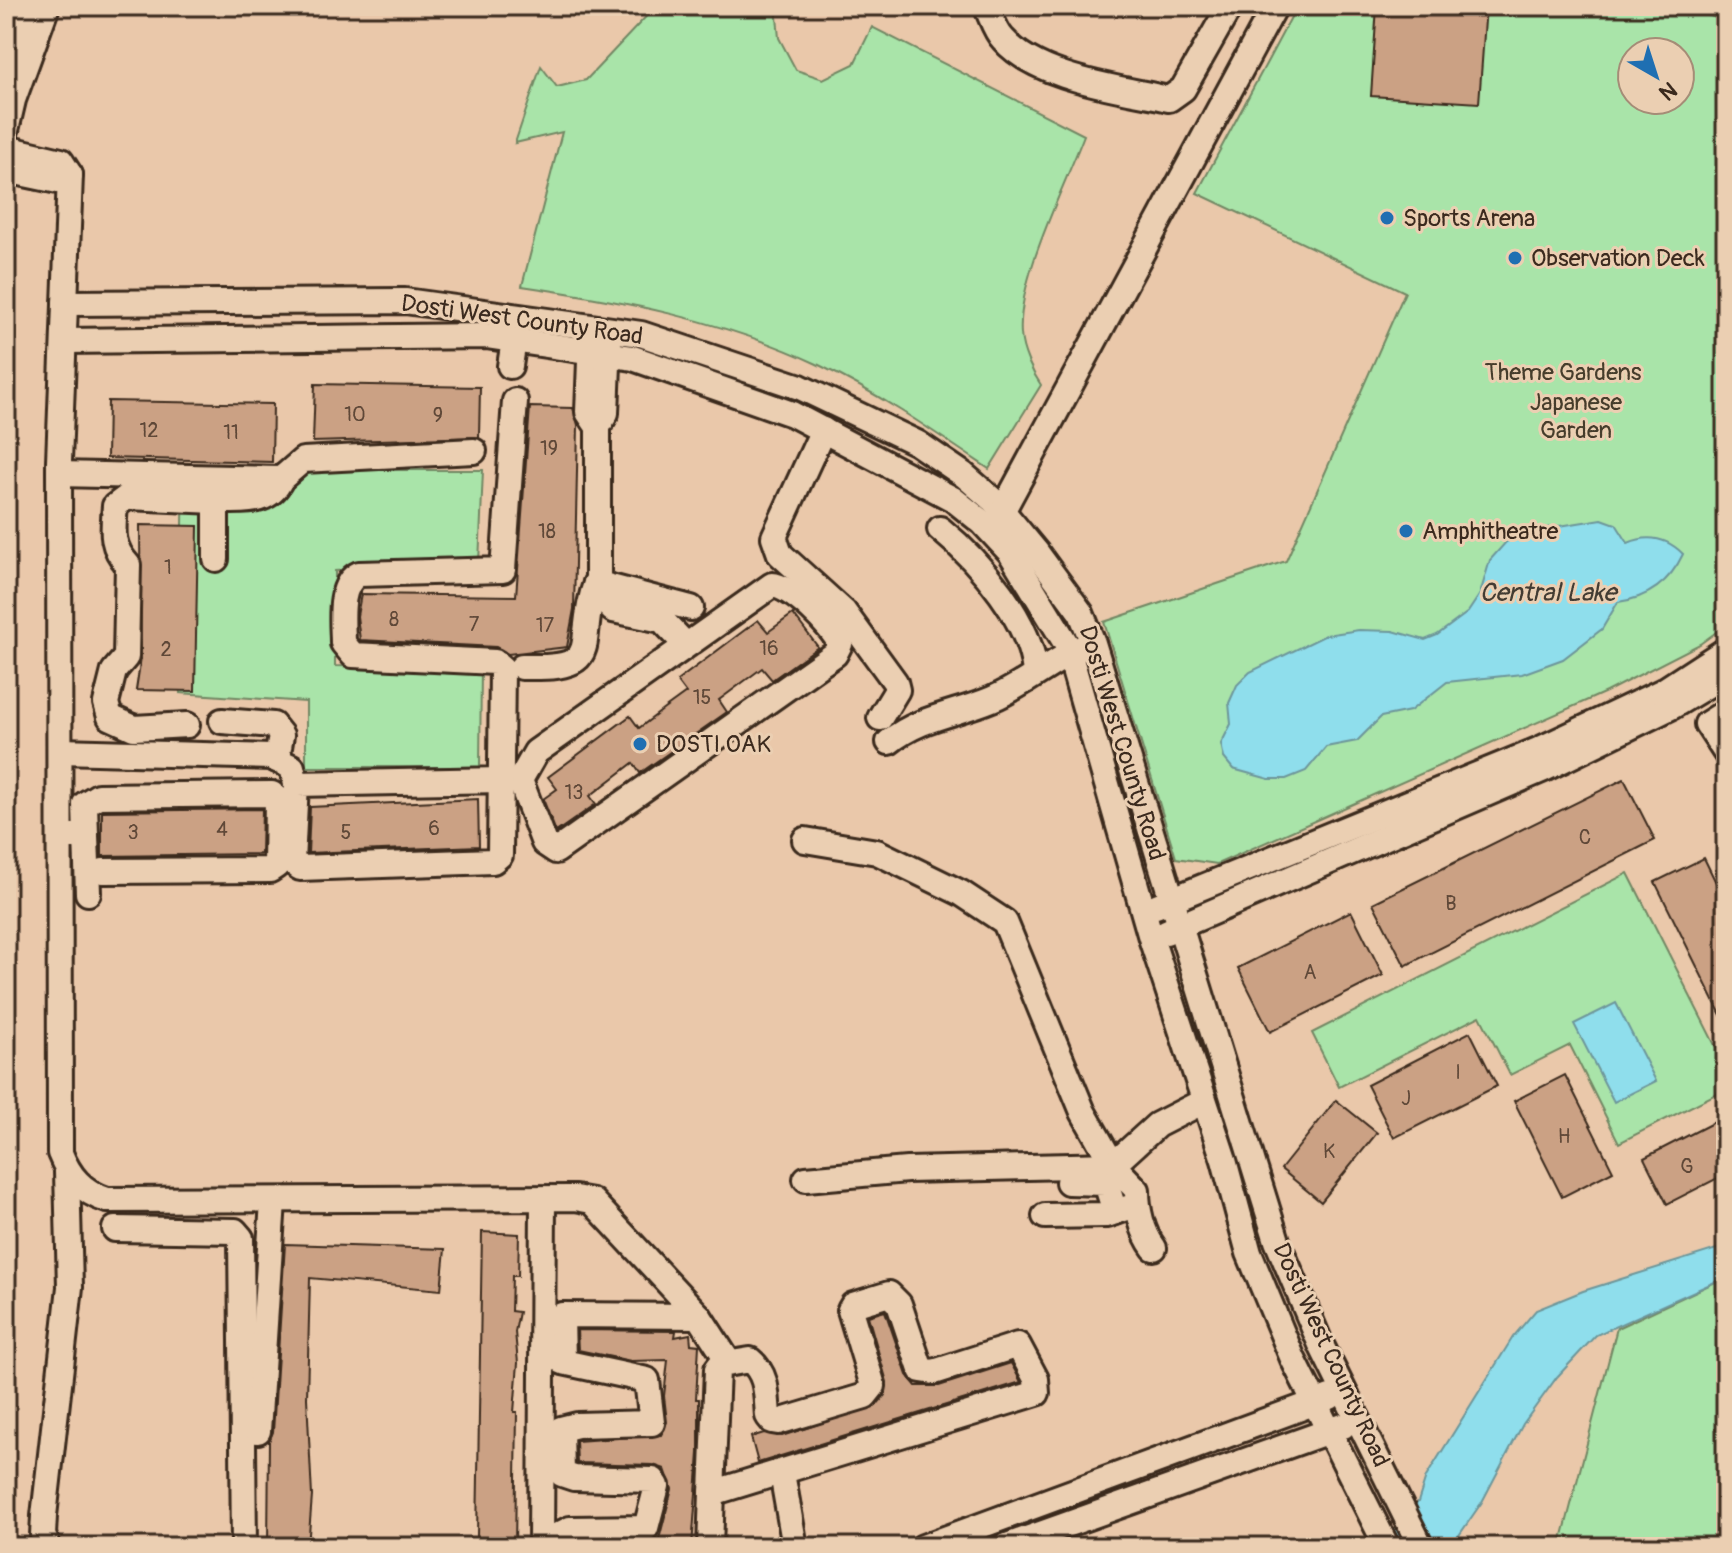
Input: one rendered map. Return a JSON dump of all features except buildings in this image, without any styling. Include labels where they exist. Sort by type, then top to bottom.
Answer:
[{"type":"highway","points":[[6,67],[28,6]]},
{"type":"street","points":[[6,130],[13,100],[47,6]]},
{"type":"street","points":[[986,6],[1002,39],[1031,61],[1067,76],[1169,99],[1183,89],[1230,6]]},
{"type":"street","points":[[997,522],[1275,6]]},
{"type":"street","points":[[6,148],[61,161],[70,175],[59,468],[60,1153],[67,1172],[70,1287],[44,1516],[43,1535],[48,1547]]},
{"type":"street","points":[[6,170],[58,181],[70,175]]},
{"type":"street","name":"Dosti West County Road","points":[[65,303],[405,301],[641,334],[812,393],[917,443],[964,475],[997,522],[1010,552],[1069,653],[1143,912],[1224,1160],[1249,1253],[1316,1403],[1383,1540]]},
{"type":"street","points":[[182,302],[184,340]]},
{"type":"street","points":[[601,328],[588,412],[598,427],[598,595],[613,610],[662,620],[685,644]]},
{"type":"street","name":"Dosti West County Road","points":[[65,341],[486,336],[633,358],[792,414],[997,522],[1037,553],[1081,613],[1093,643],[1277,1241],[1421,1547]]},
{"type":"street","points":[[510,366],[514,340]]},
{"type":"street","points":[[461,588],[508,586],[510,578],[503,570],[515,401]]},
{"type":"street","points":[[823,430],[774,537],[780,554],[844,612],[895,682],[897,690],[880,718]]},
{"type":"street","points":[[187,725],[134,728],[110,717],[106,703],[108,692],[114,671],[126,657],[128,565],[117,554],[112,537],[115,506],[127,497],[216,501],[265,499],[275,492],[297,462],[303,460],[474,451]]},
{"type":"street","points":[[59,468],[281,463],[286,475]]},
{"type":"street","points":[[216,501],[216,559]]},
{"type":"street","points":[[940,529],[977,563],[1017,619],[1034,662],[1035,674]]},
{"type":"street","points":[[61,751],[271,757],[292,767],[296,784],[292,862],[300,868],[493,861],[500,855],[502,668],[495,662],[353,655],[343,643],[343,605],[349,582],[359,574],[503,570]]},
{"type":"street","points":[[596,583],[691,608]]},
{"type":"street","points":[[522,667],[561,668],[575,664],[582,655],[589,601],[596,583]]},
{"type":"street","points":[[772,585],[787,588],[834,633],[840,644],[835,654],[556,851],[544,843],[520,780],[527,763],[536,752],[685,644],[772,585]]},
{"type":"street","points":[[889,742],[905,729],[930,718],[992,699],[1069,653],[1093,643]]},
{"type":"street","points":[[1675,697],[1726,650]]},
{"type":"street","points":[[1151,938],[1726,674]]},
{"type":"street","points":[[1675,697],[1717,718],[1726,753]]},
{"type":"street","points":[[222,721],[273,725],[281,735],[277,760]]},
{"type":"street","points":[[1143,912],[1541,759]]},
{"type":"street","points":[[296,784],[501,780]]},
{"type":"street","points":[[88,893],[85,804],[98,796],[272,794],[277,799],[276,866],[270,870],[103,871]]},
{"type":"street","points":[[61,836],[86,836]]},
{"type":"street","points":[[805,840],[877,852],[961,893],[1005,922],[1083,1112],[1113,1165],[1137,1190],[1126,1209]]},
{"type":"street","points":[[806,1179],[907,1170],[1113,1165],[1157,1125],[1204,1101]]},
{"type":"street","points":[[1224,1160],[1250,1149]]},
{"type":"street","points":[[67,1172],[87,1191],[107,1200],[592,1201],[699,1316],[728,1361]]},
{"type":"street","points":[[1044,1182],[1106,1183],[1154,1248]]},
{"type":"street","points":[[541,1547],[543,1199]]},
{"type":"street","points":[[201,1229],[202,1200]]},
{"type":"street","points":[[254,1547],[262,1340],[273,1201]]},
{"type":"street","points":[[1045,1216],[1126,1209]]},
{"type":"street","points":[[115,1229],[235,1231],[241,1238],[244,1547]]},
{"type":"street","points":[[710,1547],[712,1493],[717,1369],[728,1361],[750,1360],[764,1373],[768,1416],[772,1421],[778,1422],[865,1396],[873,1386],[850,1310],[853,1305],[889,1294],[899,1304],[918,1367],[927,1373],[1018,1345],[1036,1379],[1037,1393],[712,1493]]},
{"type":"street","points":[[559,1547],[558,1535],[570,1529],[646,1528],[657,1486],[653,1480],[574,1478],[562,1474],[561,1429],[577,1425],[652,1423],[647,1380],[563,1362],[562,1315],[699,1316]]},
{"type":"street","points":[[923,1547],[1345,1391]]},
{"type":"street","points":[[1004,1547],[1360,1419]]},
{"type":"street","points":[[782,1473],[795,1547]]},
{"type":"street","points":[[1058,1498],[1067,1525]]},
{"type":"green space","points":[[656,6],[776,6],[779,38],[796,70],[823,79],[854,64],[872,27],[1084,135],[1026,287],[1021,334],[1031,368],[1041,385],[989,469],[862,387],[781,349],[672,314],[522,286],[562,132],[515,143],[541,66],[557,87],[586,80]]},
{"type":"green space","points":[[1297,6],[1678,6],[1726,21],[1726,625],[1700,644],[1606,692],[1217,864],[1176,858],[1104,622],[1286,561],[1405,292],[1197,193]]},
{"type":"green space","points":[[184,470],[483,470],[479,563],[335,571],[335,666],[481,669],[480,767],[306,767],[306,702],[180,693]]},
{"type":"green space","points":[[1628,873],[1726,1067],[1726,1089],[1619,1143],[1570,1045],[1510,1075],[1480,1016],[1339,1087],[1312,1033]]},
{"type":"green space","points":[[1726,1277],[1726,1509],[1711,1547],[1560,1547],[1617,1328]]},
{"type":"water","name":"Central Lake","points":[[1602,519],[1616,524],[1628,543],[1657,539],[1671,544],[1683,554],[1672,573],[1657,587],[1639,597],[1618,602],[1602,629],[1563,659],[1522,674],[1447,682],[1410,711],[1381,717],[1357,741],[1326,747],[1306,771],[1286,779],[1269,779],[1233,769],[1224,758],[1221,744],[1231,724],[1229,703],[1237,685],[1250,672],[1326,635],[1359,630],[1393,631],[1425,640],[1437,635],[1468,612],[1480,594],[1490,560],[1506,542],[1529,531]]},
{"type":"water","points":[[1616,1003],[1656,1081],[1614,1102],[1574,1024]]},
{"type":"water","points":[[1726,1246],[1726,1277],[1596,1335],[1557,1377],[1523,1424],[1482,1502],[1451,1547],[1379,1547],[1418,1502],[1426,1477],[1513,1337],[1536,1310],[1583,1291]]},
{"type":"place","name":"Sports Arena","points":[[1387,218]]},
{"type":"place","name":"Observation Deck","points":[[1515,258]]},
{"type":"place","name":"Amphitheatre","points":[[1406,531]]},
{"type":"place","name":"DOSTI OAK","points":[[640,744]]},
{"type":"park label","name":"Theme Gardens","points":[[1563,372]]},
{"type":"park label","name":"Japanese Garden","points":[[1576,416]]}]
